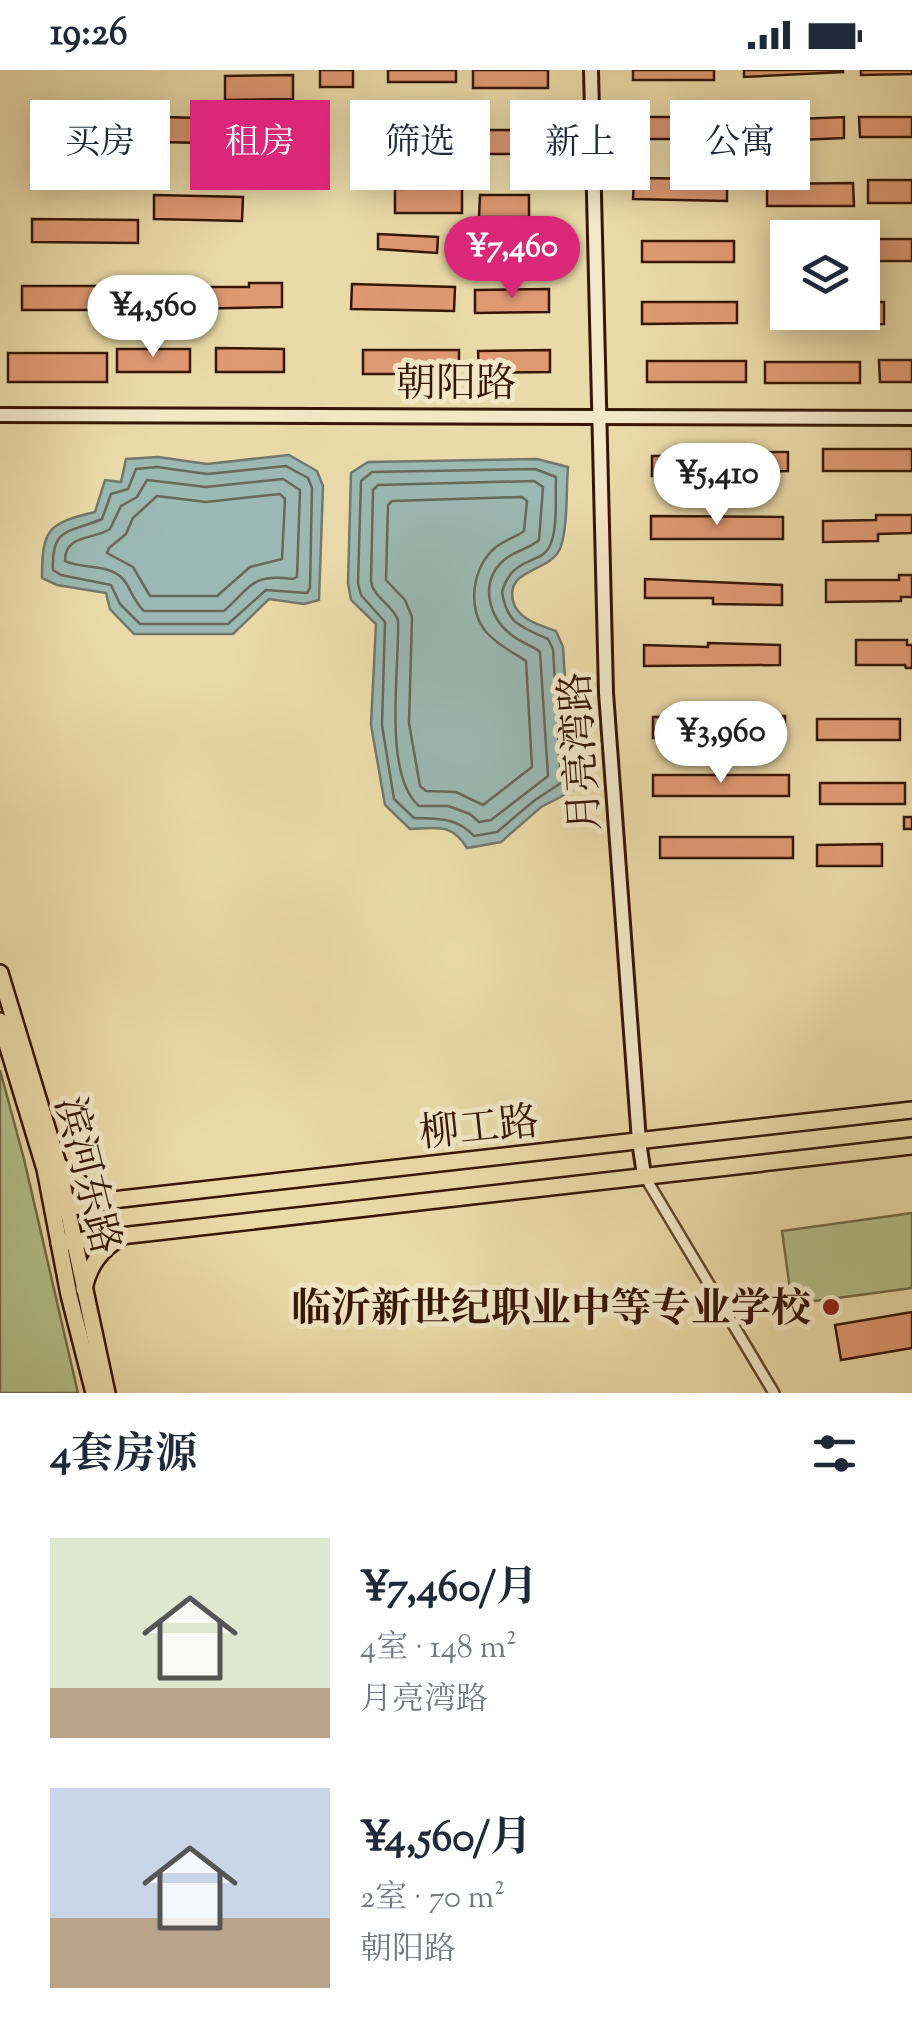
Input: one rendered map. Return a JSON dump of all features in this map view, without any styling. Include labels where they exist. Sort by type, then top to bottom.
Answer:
[{"type":"main road","name":"滨河东路","points":[[0,973],[58,1164],[60,1209],[94,1393]]},
{"type":"main road","name":"滨河东路","points":[[0,1021],[60,1209]]},
{"type":"main road","name":"柳工路","points":[[60,1209],[912,1110]]},
{"type":"main road","name":"柳工路","points":[[66,1242],[912,1146]]},
{"type":"main road","points":[[58,1164],[86,1188],[121,1199]]},
{"type":"main road","points":[[84,1293],[86,1279],[100,1254],[110,1244],[137,1232]]},
{"type":"main road","name":"滨河东路","points":[[66,1242],[84,1293],[107,1393]]},
{"type":"street","name":"月亮湾路","points":[[591,70],[606,693],[638,1142],[644,1174],[774,1393]]},
{"type":"street","name":"朝阳路","points":[[0,414],[912,418]]},
{"type":"green space","points":[[0,1070],[24,1159],[78,1393],[0,1393]]},
{"type":"green space","points":[[912,1213],[912,1288],[792,1304],[782,1231]]},
{"type":"water","points":[[289,455],[317,471],[323,486],[319,600],[304,604],[269,599],[233,634],[134,634],[110,609],[106,593],[57,585],[42,578],[46,538],[67,520],[95,512],[105,480],[121,482],[126,459],[158,457],[207,464]]},
{"type":"water","points":[[537,459],[568,467],[563,537],[556,555],[516,582],[513,601],[525,617],[556,631],[563,647],[572,791],[541,807],[501,842],[467,848],[449,831],[410,829],[385,805],[371,725],[376,624],[351,600],[348,583],[351,473],[368,462]]},
{"type":"building","points":[[320,70],[353,70],[353,87],[320,87]]},
{"type":"building","points":[[388,70],[456,70],[456,82],[388,82]]},
{"type":"building","points":[[473,70],[548,70],[548,88],[473,88]]},
{"type":"building","points":[[633,70],[714,70],[714,80],[633,80]]},
{"type":"building","points":[[744,70],[843,70],[843,72],[744,77]]},
{"type":"building","points":[[861,70],[912,70],[912,74],[861,75]]},
{"type":"building","points":[[293,75],[293,99],[225,100],[225,76]]},
{"type":"building","points":[[170,117],[190,118],[190,143],[170,142]]},
{"type":"building","points":[[650,117],[670,117],[670,139],[650,139]]},
{"type":"building","points":[[844,117],[844,138],[810,139],[810,118]]},
{"type":"building","points":[[859,117],[912,117],[912,137],[860,137]]},
{"type":"building","points":[[490,130],[510,130],[510,154],[490,154]]},
{"type":"building","points":[[650,178],[670,178],[670,190],[727,190],[727,201],[633,199],[633,190],[650,190]]},
{"type":"building","points":[[868,180],[912,180],[912,203],[868,203]]},
{"type":"building","points":[[853,183],[854,206],[767,206],[767,190],[810,190],[810,184]]},
{"type":"building","points":[[395,190],[462,190],[462,213],[395,213]]},
{"type":"building","points":[[154,195],[243,197],[242,221],[154,219]]},
{"type":"building","points":[[480,195],[529,195],[529,217],[479,217]]},
{"type":"building","points":[[32,219],[138,220],[138,243],[32,242]]},
{"type":"building","points":[[378,234],[438,237],[437,253],[378,249]]},
{"type":"building","points":[[880,239],[912,239],[912,261],[880,261]]},
{"type":"building","points":[[642,241],[734,241],[734,262],[642,262]]},
{"type":"building","points":[[249,283],[282,283],[282,307],[144,310],[144,287],[249,287]]},
{"type":"building","points":[[352,284],[455,287],[454,311],[351,309]]},
{"type":"building","points":[[22,286],[125,286],[125,310],[22,310]]},
{"type":"building","points":[[549,289],[549,312],[475,313],[475,290]]},
{"type":"building","points":[[642,302],[737,302],[737,323],[642,324]]},
{"type":"building","points":[[880,302],[884,302],[884,324],[880,324]]},
{"type":"building","points":[[216,348],[284,349],[284,372],[216,372]]},
{"type":"building","points":[[117,349],[190,349],[190,372],[117,372]]},
{"type":"building","points":[[363,350],[459,350],[459,374],[363,374]]},
{"type":"building","points":[[550,350],[550,372],[479,373],[478,351]]},
{"type":"building","points":[[8,353],[107,353],[107,382],[8,382]]},
{"type":"building","points":[[879,360],[912,360],[912,382],[880,382]]},
{"type":"building","points":[[647,361],[746,361],[746,382],[647,382]]},
{"type":"building","points":[[765,362],[860,362],[860,383],[765,383]]},
{"type":"building","points":[[823,449],[912,449],[912,471],[823,471]]},
{"type":"building","points":[[716,452],[788,452],[788,471],[652,476],[652,456],[716,456]]},
{"type":"building","points":[[876,515],[912,515],[912,533],[878,534],[878,541],[823,542],[823,521],[876,520]]},
{"type":"building","points":[[651,516],[783,517],[783,539],[651,539]]},
{"type":"building","points":[[899,575],[912,575],[912,597],[901,597],[901,601],[826,602],[826,580],[899,580]]},
{"type":"building","points":[[645,579],[782,585],[782,605],[713,604],[713,598],[645,598]]},
{"type":"building","points":[[856,640],[907,640],[907,645],[912,645],[912,668],[856,665]]},
{"type":"building","points":[[708,643],[780,645],[780,665],[644,666],[644,645],[708,647]]},
{"type":"building","points":[[785,716],[785,738],[653,738],[653,717]]},
{"type":"building","points":[[817,719],[900,719],[900,740],[817,740]]},
{"type":"building","points":[[653,775],[789,775],[789,796],[653,796]]},
{"type":"building","points":[[820,783],[905,783],[905,804],[820,804]]},
{"type":"building","points":[[904,817],[912,817],[912,829],[904,829]]},
{"type":"building","points":[[660,837],[793,837],[793,858],[660,858]]},
{"type":"building","points":[[882,844],[882,866],[817,866],[817,845]]},
{"type":"building","points":[[912,1312],[912,1348],[841,1360],[835,1325]]},
{"type":"place","name":"临沂新世纪职业中等专业学校","points":[[831,1307]]}]
